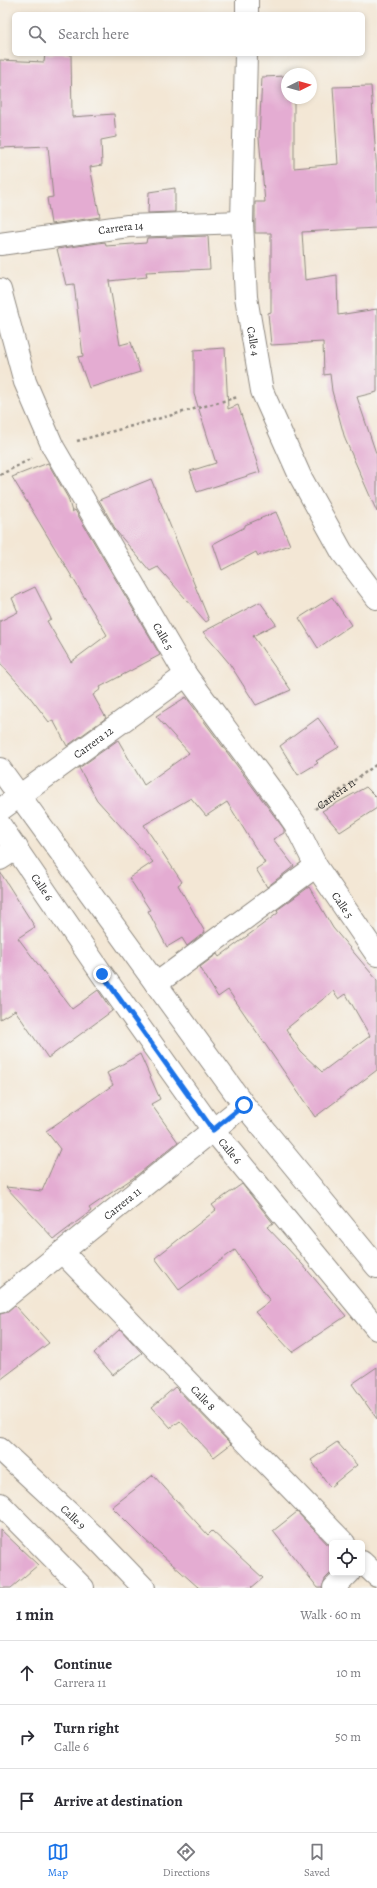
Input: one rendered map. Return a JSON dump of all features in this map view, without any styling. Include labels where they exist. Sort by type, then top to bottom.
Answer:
[{"type":"street","points":[[247,12],[248,0]]},
{"type":"street","name":"Calle 4","points":[[246,56],[242,222],[246,297],[262,391],[300,476],[342,552],[377,598]]},
{"type":"street","name":"Carrera 14","points":[[0,244],[128,226],[242,222]]},
{"type":"street","name":"Calle 5","points":[[0,290],[25,382],[53,448],[186,675],[295,824],[316,866],[377,955]]},
{"type":"street","name":"Carrera 12","points":[[0,810],[186,675]]},
{"type":"street","points":[[0,769],[244,1105],[377,1267]]},
{"type":"street","name":"Calle 6","points":[[0,825],[8,854],[102,974],[213,1130],[377,1329]]},
{"type":"street","points":[[156,984],[316,866]]},
{"type":"street","name":"Carrera 11","points":[[0,1302],[244,1105]]},
{"type":"street","name":"Calle 8","points":[[62,1252],[341,1540]]},
{"type":"street","name":"Calle 9","points":[[0,1449],[94,1537],[144,1588]]},
{"type":"street","points":[[0,1504],[83,1588]]},
{"type":"street","points":[[365,1565],[377,1576]]},
{"type":"street","points":[[334,1588],[346,1576]]},
{"type":"path","points":[[0,475],[53,448],[262,391]]},
{"type":"path","name":"Carrera 11","points":[[295,824],[377,764]]},
{"type":"building","points":[[45,56],[71,56],[72,117],[114,114],[116,137],[101,140],[102,165],[90,167],[100,217],[51,224],[47,198],[53,197],[48,146],[0,148],[0,60],[44,62]]},
{"type":"building","points":[[281,76],[281,104],[294,104],[294,168],[338,164],[333,87],[371,86],[377,173],[377,228],[302,232],[305,280],[337,275],[338,315],[377,309],[377,392],[357,397],[377,456],[377,512],[345,439],[332,391],[330,374],[324,375],[323,342],[271,345],[268,313],[271,312],[271,233],[255,233],[255,202],[265,202],[259,138],[262,77]]},
{"type":"building","points":[[175,188],[175,212],[148,213],[149,192]]},
{"type":"building","points":[[208,236],[210,269],[146,272],[147,277],[109,281],[120,345],[131,342],[140,372],[89,388],[78,357],[83,356],[74,284],[66,285],[57,249],[105,242],[106,246],[146,243],[147,238]]},
{"type":"building","points":[[225,348],[228,409],[238,405],[260,472],[197,492],[190,471],[216,463],[194,394],[194,350]]},
{"type":"building","points":[[48,463],[68,498],[72,512],[75,510],[160,655],[100,687],[101,689],[93,695],[106,718],[67,746],[53,720],[49,722],[26,692],[0,663],[0,621],[18,612],[12,598],[35,587],[51,619],[47,621],[71,662],[107,635],[12,477]]},
{"type":"building","points":[[151,479],[209,620],[206,622],[158,567],[150,571],[117,532],[99,500]]},
{"type":"building","points":[[276,512],[290,545],[258,556],[256,552],[222,570],[213,544],[245,527],[245,525]]},
{"type":"building","points":[[332,597],[351,625],[318,648],[299,618]]},
{"type":"building","points":[[260,602],[276,624],[253,636],[291,690],[256,705],[229,663],[203,632]]},
{"type":"building","points":[[186,697],[284,829],[284,833],[273,839],[294,866],[267,887],[256,869],[265,863],[227,802],[206,816],[191,798],[144,825],[182,882],[178,885],[205,932],[187,946],[182,938],[167,947],[148,911],[150,910],[129,878],[153,862],[97,800],[79,768],[118,740],[144,785],[189,753],[156,716]]},
{"type":"building","points":[[318,718],[339,747],[316,761],[318,763],[298,775],[280,746]]},
{"type":"building","points":[[366,787],[377,798],[377,808],[340,832],[322,811]]},
{"type":"building","points":[[0,872],[35,927],[18,938],[72,1009],[98,990],[112,1011],[48,1058],[15,1010],[0,1019]]},
{"type":"building","points":[[309,887],[333,928],[377,980],[377,1070],[315,1117],[228,990],[218,997],[200,967],[217,954],[219,957],[278,913],[277,910]],"holes":[[[333,991],[339,999],[346,994],[370,1036],[322,1072],[301,1052],[286,1029]]]},
{"type":"building","points":[[140,1054],[160,1099],[151,1104],[178,1142],[136,1176],[89,1208],[91,1211],[54,1239],[6,1187],[42,1191],[60,1149],[46,1131],[113,1085],[107,1073]]},
{"type":"building","points":[[242,1184],[273,1223],[267,1227],[302,1264],[346,1316],[292,1352],[255,1312],[270,1301],[235,1250],[179,1290],[155,1258],[216,1210],[212,1205]]},
{"type":"building","points":[[15,1306],[49,1343],[0,1380],[0,1314],[8,1312]]},
{"type":"building","points":[[120,1329],[142,1353],[113,1375],[94,1353]]},
{"type":"building","points":[[377,1367],[377,1419],[352,1384]]},
{"type":"building","points":[[175,1387],[231,1444],[214,1457],[180,1421],[171,1428],[152,1407]]},
{"type":"building","points":[[337,1442],[357,1465],[330,1487],[311,1460]]},
{"type":"building","points":[[153,1475],[208,1535],[212,1531],[263,1578],[251,1588],[199,1588],[144,1539],[112,1507]]},
{"type":"building","points":[[297,1512],[329,1546],[329,1575],[325,1579],[322,1588],[318,1588],[273,1531]]},
{"type":"building","points":[[0,1529],[38,1565],[11,1588],[0,1588]]},
{"type":"route","points":[[102,974],[213,1130],[244,1105]]}]
